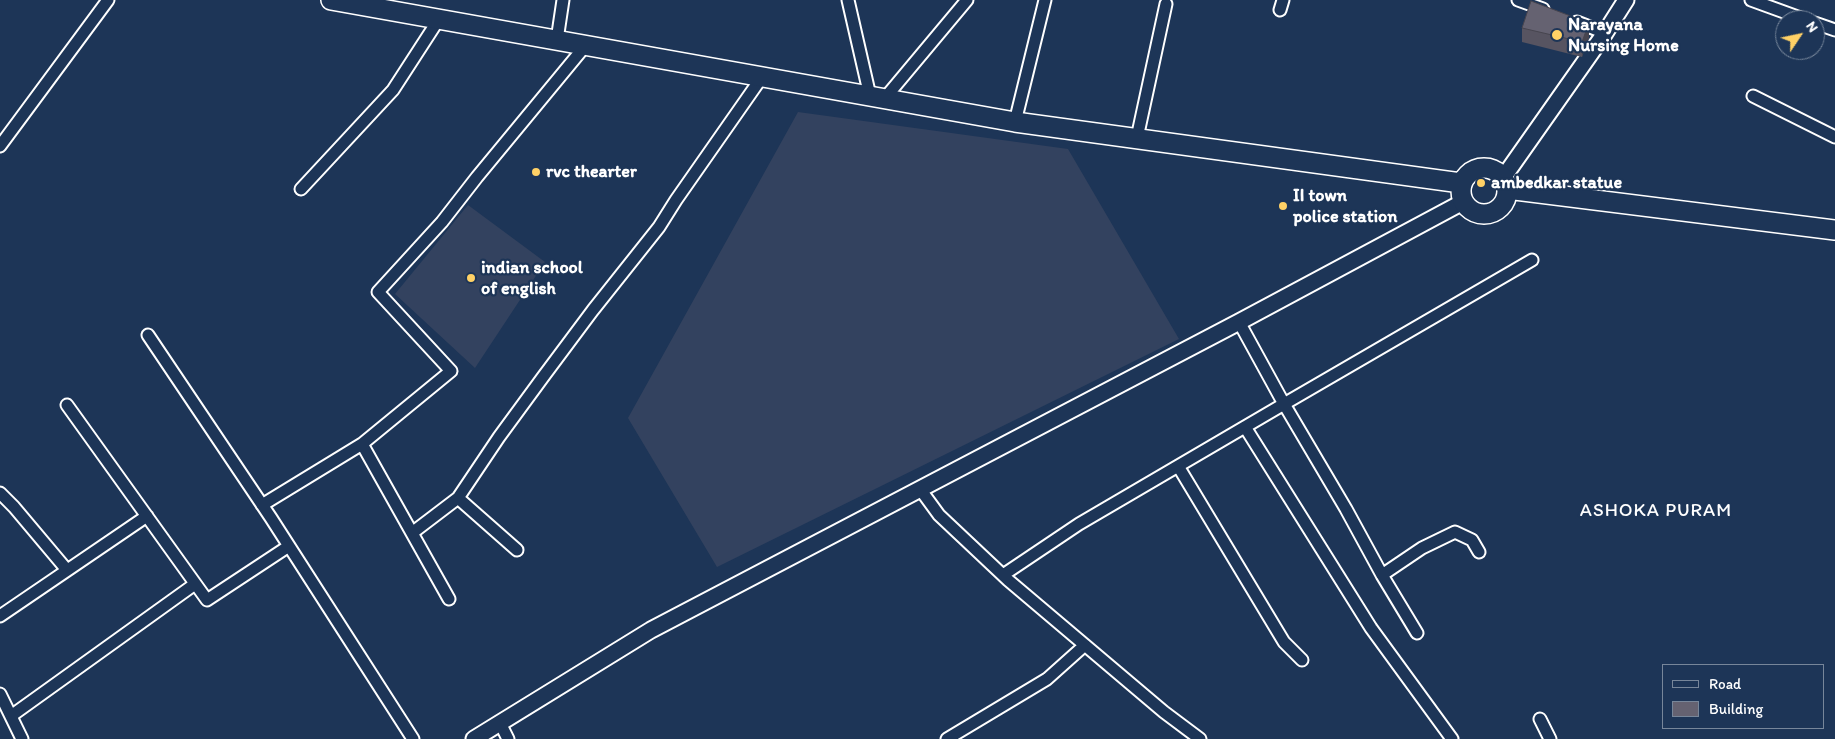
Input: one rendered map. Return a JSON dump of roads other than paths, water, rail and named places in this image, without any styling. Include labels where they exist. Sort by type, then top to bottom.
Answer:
[{"type":"main road","points":[[331,0],[1015,122],[1461,183]]},
{"type":"main road","points":[[1505,183],[1504,203],[1494,212],[1487,214],[1473,212],[1463,202],[1461,183],[1469,172],[1481,167],[1493,169],[1505,183],[1835,230]]},
{"type":"street","points":[[0,146],[108,0]]},
{"type":"street","points":[[557,40],[563,0]]},
{"type":"street","points":[[877,97],[967,0]]},
{"type":"street","points":[[1015,122],[1045,0]]},
{"type":"street","points":[[1137,138],[1168,2],[1155,0]]},
{"type":"street","points":[[1518,0],[1553,13]]},
{"type":"street","points":[[1505,183],[1626,0]]},
{"type":"street","points":[[1751,0],[1778,10]]},
{"type":"street","points":[[852,3],[877,97]]},
{"type":"street","points":[[301,189],[393,90],[439,19]]},
{"type":"street","points":[[1570,20],[1605,32]]},
{"type":"street","points":[[262,505],[362,444],[451,371],[378,292],[442,222],[477,176],[586,45]]},
{"type":"street","points":[[412,533],[458,498],[499,437],[565,347],[659,227],[762,76]]},
{"type":"street","points":[[1753,96],[1835,138]]},
{"type":"street","points":[[474,739],[651,630],[1239,322],[1463,202]]},
{"type":"street","points":[[1003,575],[1079,524],[1532,260]]},
{"type":"street","points":[[1239,322],[1284,404],[1417,634]]},
{"type":"street","points":[[148,335],[289,546],[412,739]]},
{"type":"street","points":[[67,405],[207,600],[289,546]]},
{"type":"street","points":[[1245,427],[1371,628],[1452,739]]},
{"type":"street","points":[[362,444],[449,599]]},
{"type":"street","points":[[1178,466],[1284,642],[1302,660]]},
{"type":"street","points":[[920,489],[939,515],[1003,575],[1164,712],[1200,739]]},
{"type":"street","points":[[0,493],[67,570]]},
{"type":"street","points":[[458,498],[517,550]]},
{"type":"street","points":[[0,616],[146,516]]},
{"type":"street","points":[[1382,575],[1422,548],[1455,532],[1472,540],[1479,552]]},
{"type":"street","points":[[11,716],[195,584]]},
{"type":"street","points":[[947,739],[1047,679],[1085,644]]},
{"type":"street","points":[[0,694],[22,739]]},
{"type":"street","points":[[1540,719],[1550,739]]},
{"type":"street","points":[[500,723],[508,739]]},
{"type":"place","name":"Narayana Nursing Home","points":[[1557,35]]},
{"type":"place","name":"rvc thearter","points":[[536,172]]},
{"type":"place","name":"ambedkar statue","points":[[1481,183]]},
{"type":"place","name":"II town police station","points":[[1283,206]]},
{"type":"place","name":"indian school of english","points":[[471,278]]},
{"type":"district","name":"ASHOKA PURAM","points":[[1656,511]]}]
